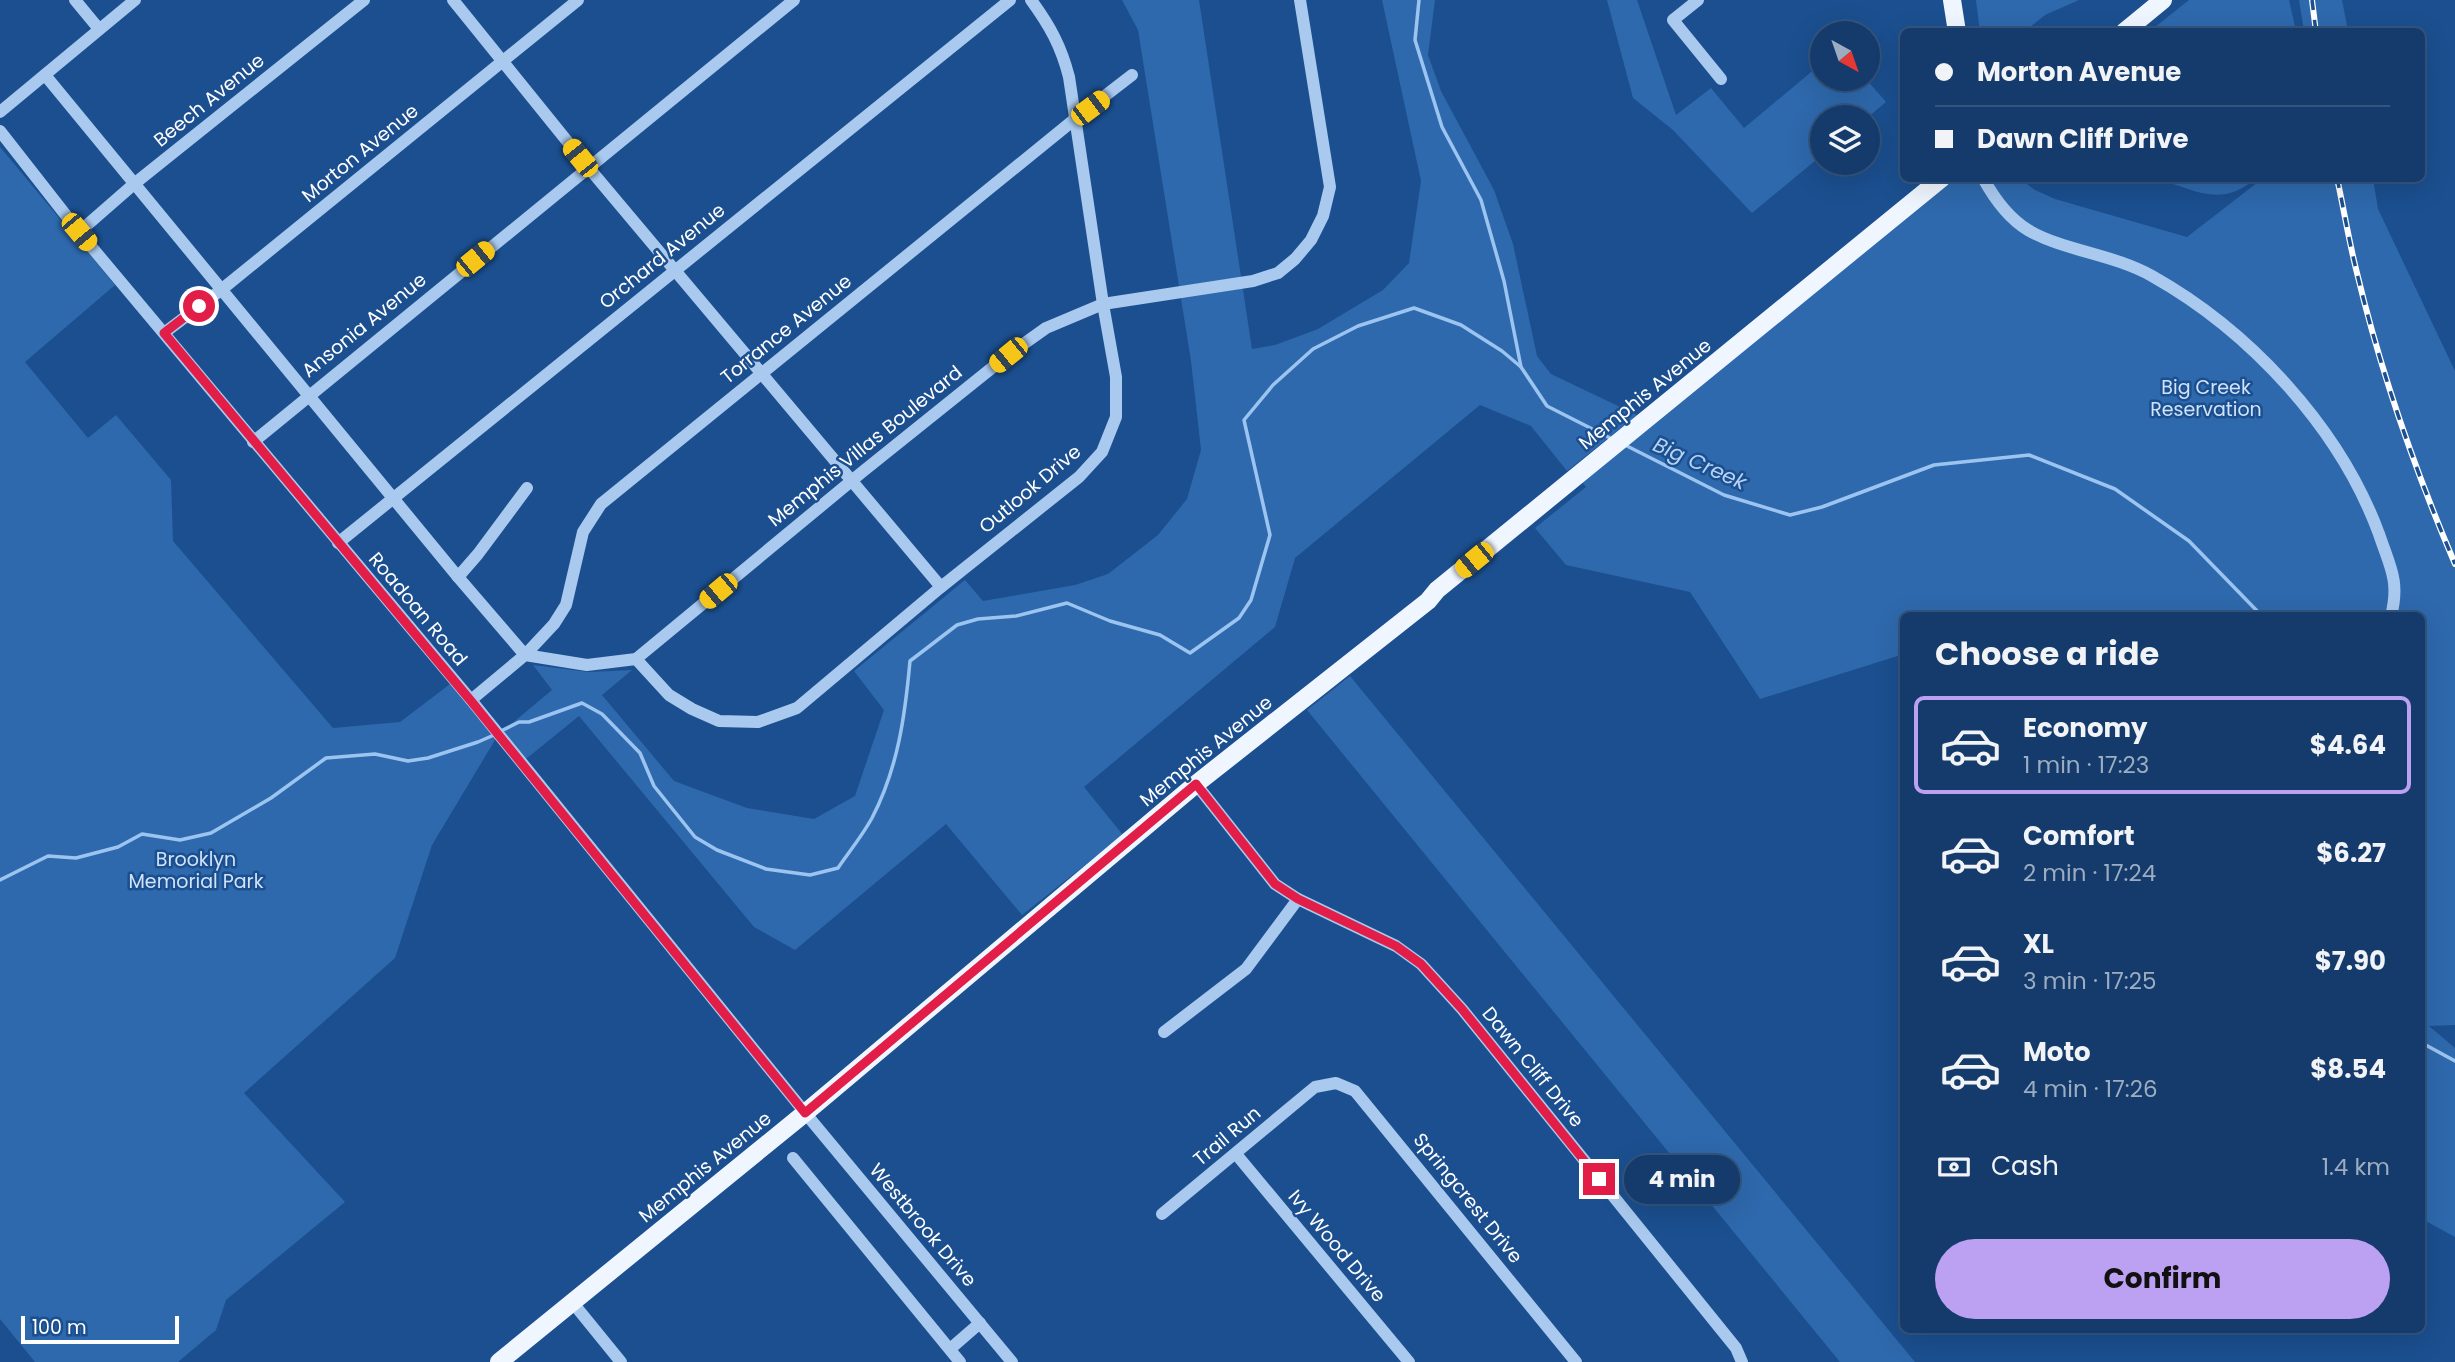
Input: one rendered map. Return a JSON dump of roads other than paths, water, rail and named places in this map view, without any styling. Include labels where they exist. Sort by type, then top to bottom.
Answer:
[{"type":"main road","points":[[1952,0],[1956,28]]},
{"type":"main road","points":[[2129,28],[2163,0]]},
{"type":"main road","name":"Memphis Avenue","points":[[499,1362],[805,1113],[1196,784],[1428,601],[1437,590],[1937,182]]},
{"type":"street","points":[[75,0],[99,29]]},
{"type":"street","points":[[0,112],[135,0]]},
{"type":"street","name":"Beech Avenue","points":[[79,232],[134,184],[364,0]]},
{"type":"street","points":[[453,0],[588,167],[941,587]]},
{"type":"street","name":"Morton Avenue","points":[[164,333],[221,290],[578,0]]},
{"type":"street","name":"Ansonia Avenue","points":[[253,442],[794,0]]},
{"type":"street","name":"Orchard Avenue","points":[[338,543],[1010,0]]},
{"type":"street","name":"Outlook Drive","points":[[636,659],[668,695],[719,720],[758,722],[797,708],[941,587],[1079,477],[1102,452],[1115,417],[1116,377],[1069,77],[1061,47],[1031,0]]},
{"type":"street","name":"Memphis Villas Boulevard","points":[[636,659],[851,481],[1046,328],[1103,304],[1253,281],[1278,273],[1295,259],[1311,240],[1323,216],[1330,187],[1300,0]]},
{"type":"street","points":[[1698,0],[1673,20],[1721,79]]},
{"type":"street","points":[[45,75],[524,655],[586,665],[636,659]]},
{"type":"street","name":"Torrance Avenue","points":[[524,655],[554,624],[566,605],[583,532],[601,504],[1132,75]]},
{"type":"street","name":"Roadoan Road","points":[[0,131],[79,232],[481,713],[805,1113]]},
{"type":"street","points":[[1986,182],[2001,206],[2021,225],[2048,238],[2134,266],[2161,281],[2215,320],[2269,368],[2324,430],[2360,492],[2374,520],[2394,579],[2396,591],[2392,612]]},
{"type":"street","points":[[458,577],[527,488]]},
{"type":"street","points":[[471,701],[524,655]]},
{"type":"street","name":"Dawn Cliff Drive","points":[[1196,784],[1275,884],[1298,899],[1396,946],[1421,964],[1462,1009],[1736,1348],[1741,1362]]},
{"type":"street","points":[[1164,1032],[1246,969],[1298,899]]},
{"type":"street","name":"Springcrest Drive","points":[[1315,1087],[1336,1083],[1355,1091],[1576,1362]]},
{"type":"street","name":"Trail Run","points":[[1163,1214],[1315,1087]]},
{"type":"street","name":"Westbrook Drive","points":[[805,1113],[1012,1362]]},
{"type":"street","name":"Ivy Wood Drive","points":[[1236,1154],[1409,1362]]},
{"type":"street","points":[[793,1158],[960,1362]]},
{"type":"street","points":[[573,1303],[621,1362]]},
{"type":"street","points":[[950,1349],[980,1323]]},
{"type":"waterway","name":"Big Creek","points":[[1419,0],[1415,40],[1442,127],[1481,200],[1504,281],[1521,367],[1547,406],[1612,439]]},
{"type":"waterway","points":[[501,731],[519,722],[529,722],[582,703],[602,714],[640,753],[654,786],[695,837],[717,850],[766,869],[810,875],[838,868],[872,818],[888,780],[903,722],[910,661],[957,625],[978,619],[1016,616],[1067,603],[1110,621],[1160,635],[1190,653],[1239,618],[1251,600],[1270,535],[1244,420],[1273,385],[1313,349],[1358,326],[1414,308],[1461,325],[1502,351],[1521,367]]},
{"type":"waterway","name":"Big Creek","points":[[1625,445],[1724,495],[1790,515],[1822,507],[1934,465],[2029,455],[2115,489],[2189,541],[2258,612]]},
{"type":"waterway","points":[[0,880],[48,856],[76,858],[118,847],[142,834],[180,840],[211,833],[271,798],[326,758],[375,754],[408,761],[428,758],[494,735]]},
{"type":"waterway","name":"Big Creek","points":[[2425,1045],[2455,1061]]},
{"type":"railway","points":[[2312,0],[2316,28]]},
{"type":"railway","points":[[2338,182],[2351,250],[2388,384],[2426,493],[2455,564]]},
{"type":"park label","name":"Big Creek Reservation","points":[[2206,398]]},
{"type":"park label","name":"Brooklyn Memorial Park","points":[[196,870]]}]
